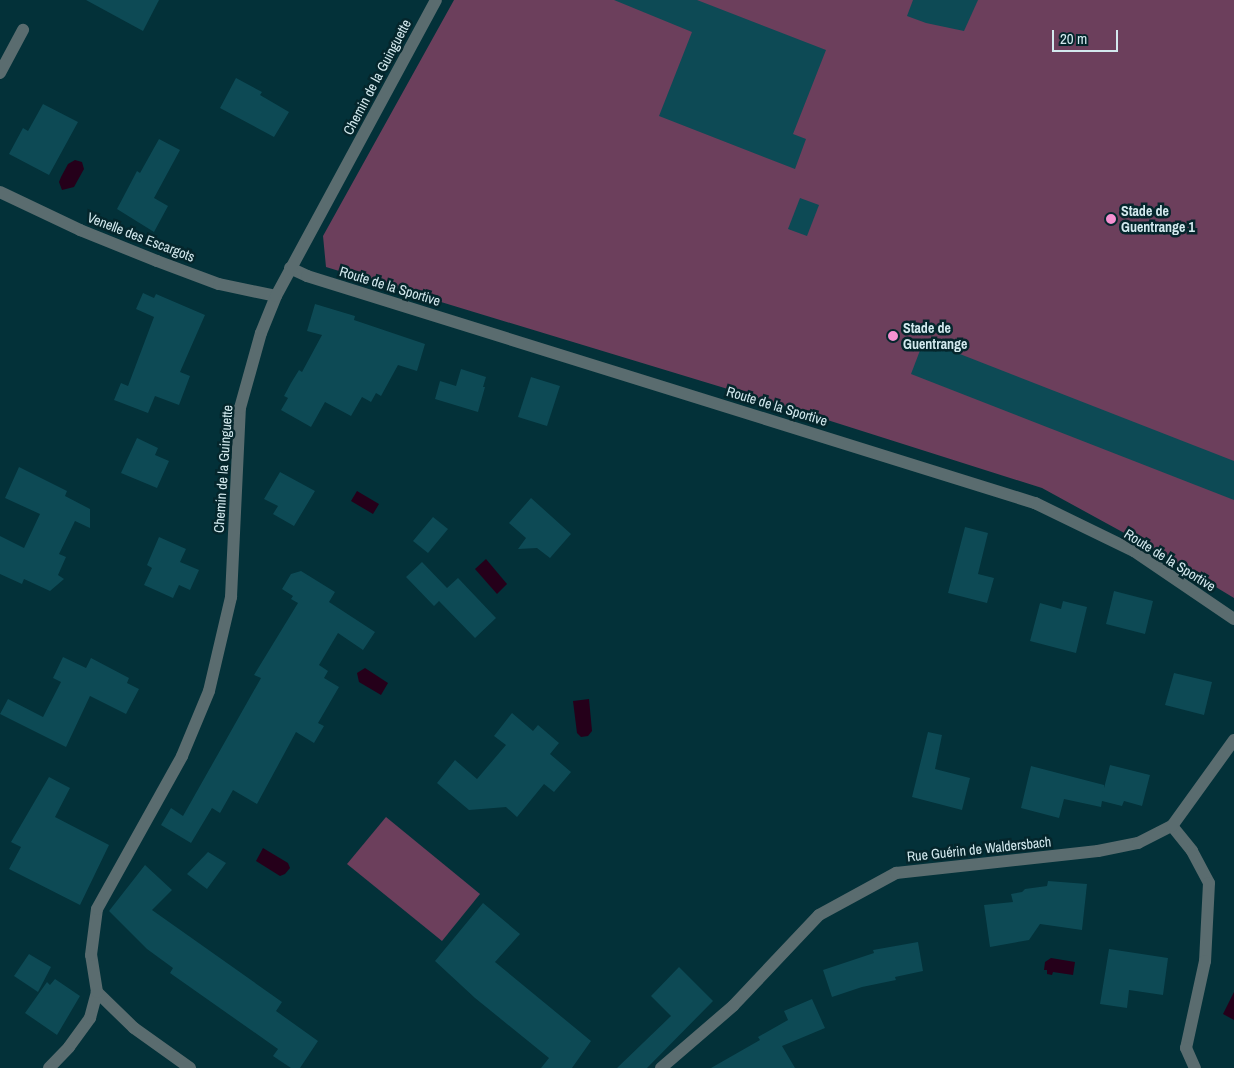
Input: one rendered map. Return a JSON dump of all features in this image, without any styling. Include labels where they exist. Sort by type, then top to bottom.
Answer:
[{"type":"street","name":"Chemin de la Guinguette","points":[[97,992],[91,955],[97,909],[182,756],[209,691],[231,597],[240,408],[261,333],[290,268],[436,0]]},
{"type":"street","points":[[0,73],[23,30]]},
{"type":"street","name":"Venelle des Escargots","points":[[0,192],[80,230],[157,261],[219,284],[276,296]]},
{"type":"street","name":"Route de la Sportive","points":[[290,268],[307,276],[1035,503],[1134,551],[1234,619]]},
{"type":"street","name":"Rue Guérin de Waldersbach","points":[[661,1068],[733,1006],[819,915],[896,873],[1098,851],[1138,843],[1172,826],[1234,740]]},
{"type":"street","points":[[1172,826],[1192,851],[1209,883],[1205,961],[1186,1048],[1195,1068]]},
{"type":"street","points":[[49,1068],[69,1047],[90,1018],[97,992],[134,1028],[190,1068]]},
{"type":"shaded area","name":"Stade de Guentrange","points":[[454,0],[1234,0],[1234,598],[1148,546],[1042,488],[777,404],[326,267],[323,236]]},
{"type":"shaded area","points":[[75,160],[82,162],[84,169],[74,187],[62,190],[59,182],[61,177],[68,164]]},
{"type":"shaded area","points":[[357,491],[379,504],[373,514],[351,501]]},
{"type":"shaded area","points":[[486,559],[507,584],[497,594],[475,569]]},
{"type":"shaded area","points":[[365,668],[388,683],[381,695],[359,682],[357,673]]},
{"type":"shaded area","points":[[589,699],[592,731],[588,736],[581,737],[577,733],[573,701]]},
{"type":"shaded area","points":[[386,817],[480,894],[442,941],[347,864]]},
{"type":"shaded area","points":[[263,848],[288,863],[290,868],[285,874],[280,876],[256,861]]},
{"type":"shaded area","points":[[1051,958],[1075,962],[1073,975],[1053,972],[1052,975],[1047,974],[1047,970],[1044,970],[1045,962]]},
{"type":"shaded area","points":[[1234,992],[1234,1020],[1223,1014]]},
{"type":"building","points":[[86,0],[159,0],[143,31]]},
{"type":"building","points":[[614,0],[697,0],[826,50],[793,134],[806,139],[795,169],[659,116],[692,32]]},
{"type":"building","points":[[913,0],[978,0],[964,31],[926,23],[907,16]]},
{"type":"building","points":[[236,78],[262,92],[260,95],[289,112],[274,137],[220,108]]},
{"type":"building","points":[[43,104],[78,122],[49,175],[9,154],[23,128],[28,131]]},
{"type":"building","points":[[159,139],[180,150],[154,198],[168,206],[154,232],[117,209],[137,171],[140,173]]},
{"type":"building","points":[[800,198],[819,205],[807,236],[788,229]]},
{"type":"building","points":[[143,293],[154,298],[156,294],[205,315],[180,372],[190,376],[179,405],[155,396],[148,413],[114,400],[121,383],[128,386],[154,317],[136,309]]},
{"type":"building","points":[[315,304],[355,316],[354,320],[425,344],[417,371],[398,365],[381,396],[376,393],[371,402],[362,397],[351,416],[325,402],[311,427],[281,410],[288,398],[284,396],[291,383],[299,370],[302,372],[322,335],[307,331]]},
{"type":"building","points":[[924,340],[1234,461],[1234,500],[911,374]]},
{"type":"building","points":[[461,369],[486,377],[478,412],[435,399],[440,381],[456,386]]},
{"type":"building","points":[[531,377],[560,386],[547,426],[518,417]]},
{"type":"building","points":[[137,438],[158,448],[155,455],[169,461],[157,488],[121,473]]},
{"type":"building","points":[[19,467],[67,491],[65,496],[90,509],[90,528],[75,521],[59,554],[66,557],[58,575],[64,579],[50,591],[24,579],[22,584],[0,574],[0,536],[24,548],[40,514],[5,498]]},
{"type":"building","points":[[280,472],[315,491],[294,526],[273,514],[278,506],[264,499]]},
{"type":"building","points":[[531,498],[571,534],[550,558],[537,548],[518,549],[526,538],[509,523]]},
{"type":"building","points":[[433,517],[448,529],[428,553],[413,541]]},
{"type":"building","points":[[965,527],[988,533],[978,574],[994,578],[987,603],[948,593]]},
{"type":"building","points":[[159,537],[186,549],[180,562],[199,570],[190,590],[179,585],[173,598],[144,585],[152,568],[147,565]]},
{"type":"building","points":[[422,562],[447,588],[458,578],[496,618],[475,638],[439,601],[434,606],[406,577]]},
{"type":"building","points":[[301,571],[335,592],[329,602],[375,632],[363,650],[338,633],[319,665],[328,671],[324,678],[339,687],[318,723],[324,726],[314,743],[296,732],[257,804],[233,790],[220,813],[212,808],[191,843],[161,825],[171,808],[183,816],[261,678],[254,675],[298,603],[291,599],[293,596],[282,589],[291,574]]},
{"type":"building","points":[[1114,591],[1153,601],[1145,634],[1106,624]]},
{"type":"building","points":[[1063,601],[1087,607],[1076,653],[1030,641],[1040,603],[1061,609]]},
{"type":"building","points":[[63,657],[86,668],[91,658],[129,678],[127,683],[139,689],[126,714],[90,696],[66,747],[0,714],[8,699],[43,717],[61,682],[53,678]]},
{"type":"building","points":[[1174,673],[1212,682],[1204,715],[1165,705]]},
{"type":"building","points":[[512,713],[533,731],[538,725],[559,743],[550,754],[571,772],[554,792],[544,784],[517,817],[506,807],[469,810],[437,783],[455,760],[477,779],[506,745],[494,736]]},
{"type":"building","points":[[928,732],[942,735],[935,769],[970,778],[962,810],[912,797]]},
{"type":"building","points":[[1110,765],[1150,775],[1142,806],[1124,801],[1122,806],[1102,801],[1101,807],[1064,799],[1059,818],[1021,808],[1031,766],[1104,785],[1104,788]]},
{"type":"building","points":[[49,777],[70,788],[55,817],[109,845],[80,905],[9,869],[21,847],[11,842]]},
{"type":"building","points":[[208,852],[226,863],[207,889],[187,874]]},
{"type":"building","points":[[145,865],[172,890],[152,910],[282,1002],[276,1011],[318,1041],[300,1068],[291,1068],[273,1056],[278,1049],[170,973],[173,968],[147,949],[109,911]]},
{"type":"building","points":[[1048,881],[1087,884],[1082,930],[1040,924],[1029,940],[990,947],[984,905],[1013,902],[1011,894],[1022,892],[1025,889],[1047,886]]},
{"type":"building","points":[[483,903],[520,934],[495,962],[591,1041],[572,1068],[541,1068],[549,1058],[475,998],[435,961]]},
{"type":"building","points":[[918,942],[923,971],[895,977],[896,980],[862,987],[832,997],[823,970],[874,953],[873,950]]},
{"type":"building","points":[[1109,949],[1168,958],[1163,995],[1129,990],[1127,1008],[1100,1004]]},
{"type":"building","points":[[29,954],[51,967],[38,992],[14,976]]},
{"type":"building","points":[[679,967],[713,1001],[647,1068],[617,1068],[671,1016],[651,996]]},
{"type":"building","points":[[55,979],[80,996],[57,1035],[25,1013],[47,982],[50,985]]},
{"type":"building","points":[[812,999],[825,1028],[782,1046],[795,1068],[711,1068],[760,1040],[758,1037],[788,1020],[784,1011]]},
{"type":"place","name":"Stade de Guentrange 1","points":[[1111,219]]},
{"type":"place","name":"Stade de Guentrange","points":[[893,336]]}]
